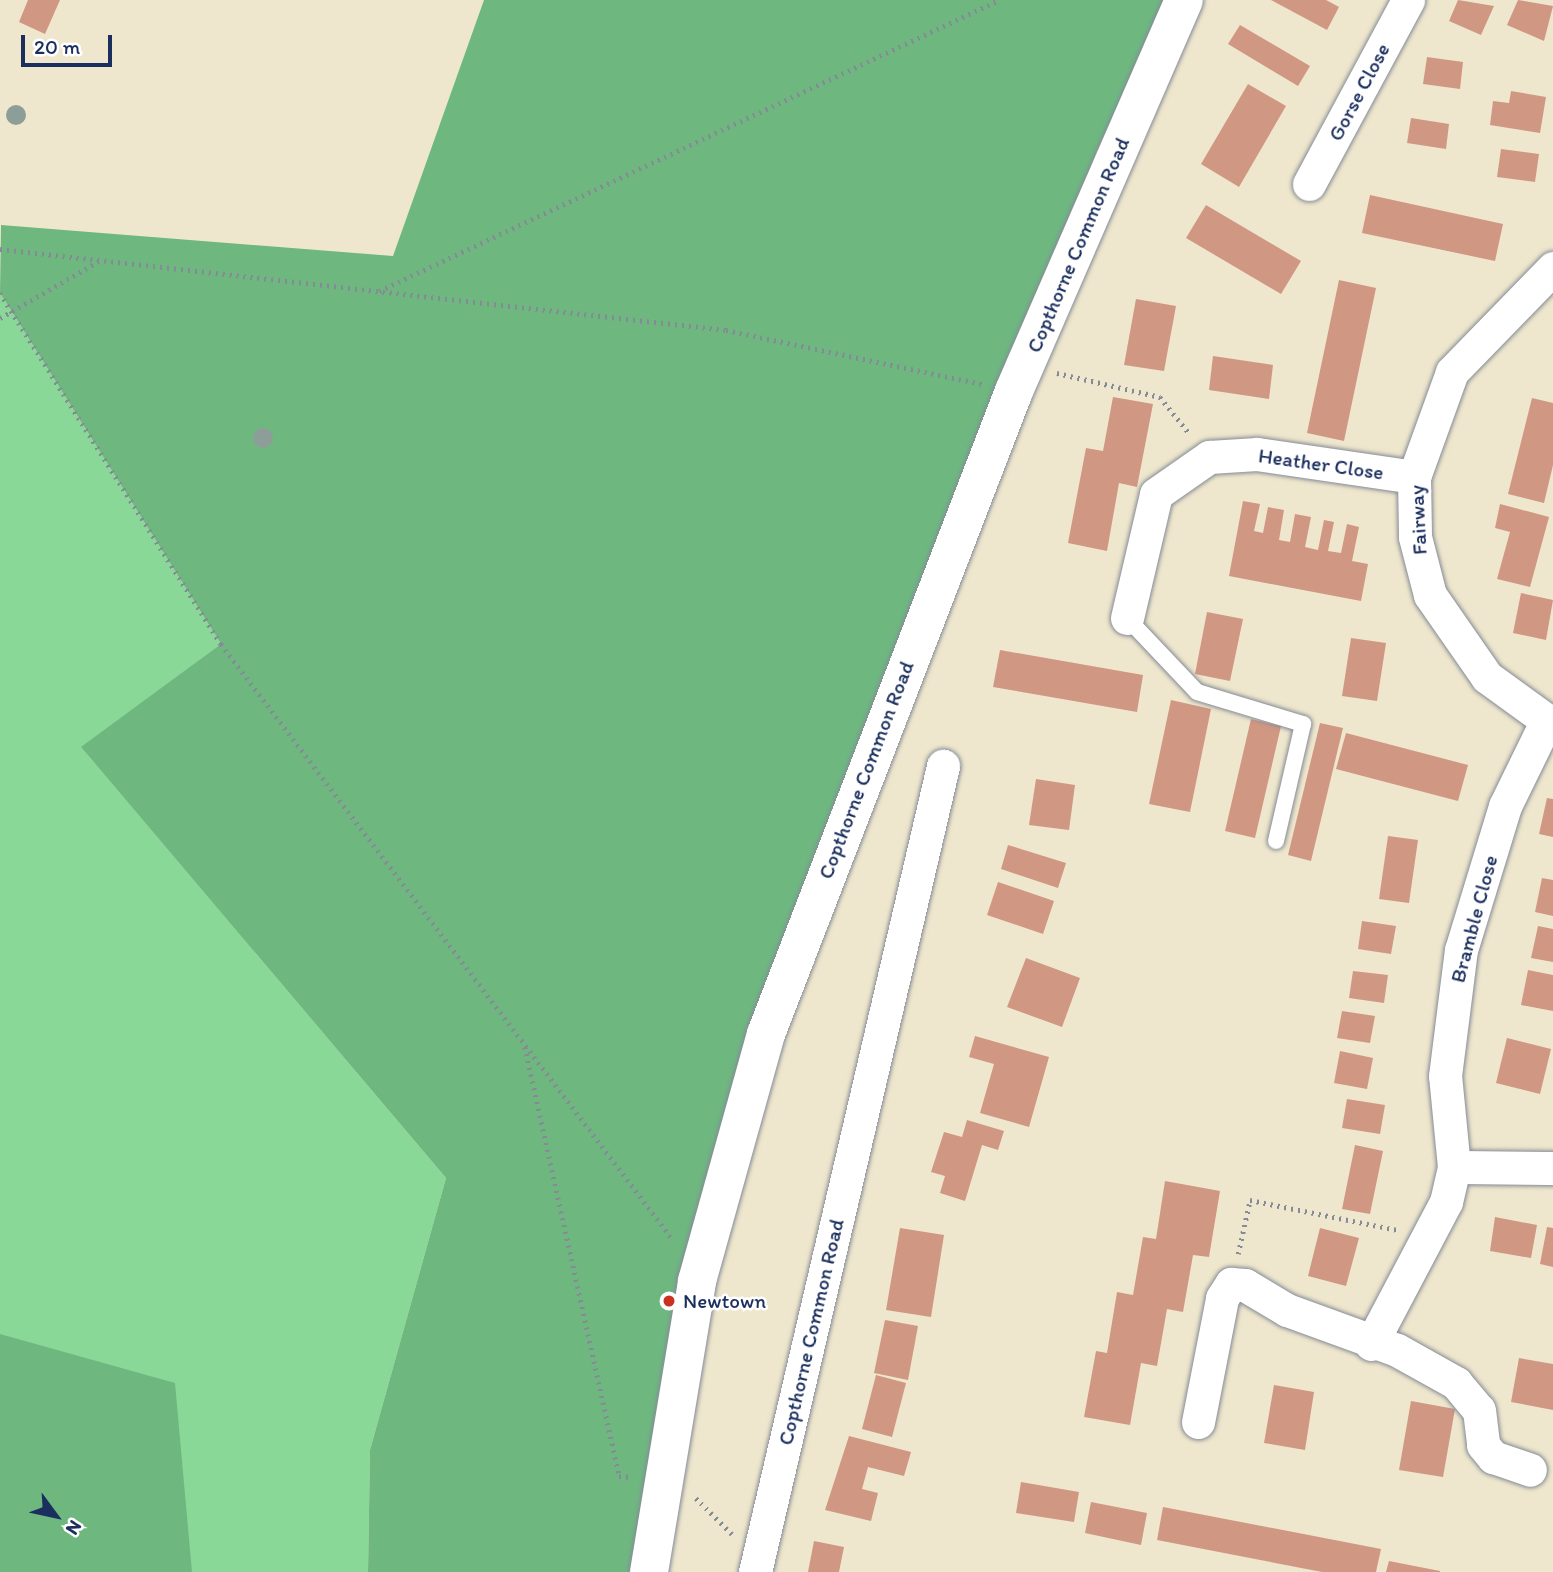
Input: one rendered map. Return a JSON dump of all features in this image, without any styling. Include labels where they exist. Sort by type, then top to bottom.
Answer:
[{"type":"highway","name":"Copthorne Common Road","points":[[649,1572],[697,1281],[766,1034],[1020,378],[1184,0]]},
{"type":"street","name":"Gorse Close","points":[[1309,184],[1408,0]]},
{"type":"street","name":"Fairway","points":[[1550,723],[1487,677],[1430,595],[1415,537],[1414,478],[1452,372],[1553,268]]},
{"type":"street","name":"Heather Close","points":[[1209,457],[1257,454],[1414,478]]},
{"type":"street","points":[[1127,618],[1156,494],[1209,457]]},
{"type":"street","name":"Bramble Close","points":[[1371,1344],[1389,1302],[1432,1238],[1454,1167],[1445,1076],[1461,950],[1506,806],[1550,723]]},
{"type":"street","name":"Copthorne Common Road","points":[[758,1560],[943,766]]},
{"type":"street","points":[[1454,1167],[1553,1168]]},
{"type":"street","points":[[1198,1422],[1222,1298],[1231,1284],[1371,1344],[1397,1350],[1456,1383],[1479,1410],[1483,1445],[1493,1457],[1530,1471]]},
{"type":"lane","points":[[1127,618],[1197,692],[1303,724],[1276,841]]},
{"type":"path","points":[[377,292],[999,0]]},
{"type":"path","points":[[0,249],[726,330],[1020,378],[1160,397],[1209,457]]},
{"type":"path","points":[[0,318],[100,260]]},
{"type":"path","points":[[0,293],[221,644],[675,1242],[673,1256]]},
{"type":"path","points":[[524,1043],[619,1476],[684,1487],[758,1560]]},
{"type":"path","points":[[1231,1284],[1250,1200],[1432,1238]]},
{"type":"green space","points":[[484,0],[1169,0],[1096,153],[1026,366],[766,1034],[649,1572],[368,1572],[370,1450],[446,1178],[81,747],[221,644],[0,293],[1,225],[393,256]]},
{"type":"green space","points":[[0,293],[221,644],[82,748],[446,1178],[370,1450],[368,1572],[0,1572]]},
{"type":"green space","points":[[0,1334],[175,1383],[192,1572],[0,1572]]},
{"type":"building","points":[[28,0],[60,0],[45,34],[19,22]]},
{"type":"building","points":[[1271,0],[1326,0],[1339,7],[1327,30]]},
{"type":"building","points":[[1458,0],[1494,6],[1481,35],[1449,21]]},
{"type":"building","points":[[1518,0],[1553,6],[1544,41],[1507,25]]},
{"type":"building","points":[[1240,25],[1310,66],[1298,86],[1228,44]]},
{"type":"building","points":[[1427,57],[1463,62],[1460,89],[1423,84]]},
{"type":"building","points":[[1248,84],[1286,106],[1239,187],[1201,164]]},
{"type":"building","points":[[1511,91],[1546,97],[1540,133],[1490,125],[1493,101],[1509,103]]},
{"type":"building","points":[[1411,118],[1449,124],[1446,149],[1407,143]]},
{"type":"building","points":[[1501,149],[1539,154],[1535,182],[1497,177]]},
{"type":"building","points":[[1370,195],[1503,224],[1495,261],[1362,233]]},
{"type":"building","points":[[1206,205],[1301,261],[1281,294],[1186,238]]},
{"type":"building","points":[[1339,280],[1376,288],[1344,441],[1307,433]]},
{"type":"building","points":[[1136,299],[1176,306],[1164,371],[1124,365]]},
{"type":"building","points":[[1213,356],[1273,365],[1269,399],[1209,390]]},
{"type":"building","points":[[1113,397],[1153,404],[1137,487],[1119,483],[1107,551],[1068,543],[1086,448],[1103,451]]},
{"type":"building","points":[[1532,398],[1553,403],[1553,465],[1544,503],[1508,494]]},
{"type":"building","points":[[1243,501],[1260,504],[1254,531],[1263,533],[1268,507],[1284,510],[1279,540],[1290,542],[1295,514],[1311,517],[1305,547],[1318,550],[1324,520],[1334,522],[1328,551],[1341,553],[1347,524],[1359,527],[1352,561],[1368,564],[1361,601],[1229,576]]},
{"type":"building","points":[[1500,504],[1549,517],[1530,587],[1497,579],[1510,532],[1495,528]]},
{"type":"building","points":[[1521,593],[1553,600],[1546,640],[1513,633]]},
{"type":"building","points":[[1207,612],[1243,619],[1230,681],[1195,674]]},
{"type":"building","points":[[1351,638],[1386,643],[1377,701],[1342,696]]},
{"type":"building","points":[[1000,650],[1143,675],[1137,712],[993,687]]},
{"type":"building","points":[[1171,700],[1211,709],[1190,812],[1149,804]]},
{"type":"building","points":[[1251,719],[1281,726],[1255,838],[1225,831]]},
{"type":"building","points":[[1320,723],[1343,728],[1311,861],[1288,855]]},
{"type":"building","points":[[1346,733],[1468,765],[1458,801],[1336,769]]},
{"type":"building","points":[[1036,779],[1075,785],[1069,830],[1029,825]]},
{"type":"building","points":[[1547,798],[1553,799],[1553,837],[1539,834]]},
{"type":"building","points":[[1388,836],[1418,840],[1409,903],[1379,899]]},
{"type":"building","points":[[1008,845],[1066,863],[1058,888],[1001,869]]},
{"type":"building","points":[[1542,878],[1553,880],[1553,916],[1535,912]]},
{"type":"building","points":[[998,882],[1054,901],[1043,934],[987,915]]},
{"type":"building","points":[[1362,921],[1396,926],[1391,954],[1358,949]]},
{"type":"building","points":[[1538,926],[1553,929],[1553,962],[1531,958]]},
{"type":"building","points":[[1026,958],[1080,978],[1062,1027],[1007,1007]]},
{"type":"building","points":[[1528,970],[1553,975],[1553,1011],[1521,1005]]},
{"type":"building","points":[[1353,971],[1388,975],[1384,1003],[1349,998]]},
{"type":"building","points":[[1342,1011],[1375,1016],[1370,1043],[1337,1038]]},
{"type":"building","points":[[975,1036],[1049,1057],[1029,1127],[980,1113],[994,1064],[969,1057]]},
{"type":"building","points":[[1507,1038],[1551,1049],[1540,1094],[1496,1083]]},
{"type":"building","points":[[1340,1051],[1373,1058],[1367,1089],[1334,1083]]},
{"type":"building","points":[[1347,1099],[1385,1105],[1380,1134],[1342,1128]]},
{"type":"building","points":[[967,1120],[1004,1131],[998,1150],[982,1145],[965,1201],[940,1193],[945,1176],[931,1172],[944,1132],[962,1137]]},
{"type":"building","points":[[1355,1145],[1383,1151],[1370,1214],[1342,1209]]},
{"type":"building","points":[[1165,1181],[1220,1191],[1209,1257],[1193,1255],[1183,1312],[1167,1309],[1157,1366],[1141,1363],[1130,1425],[1084,1417],[1096,1351],[1107,1353],[1117,1292],[1133,1295],[1143,1237],[1156,1239]]},
{"type":"building","points":[[1495,1217],[1537,1225],[1531,1258],[1490,1251]]},
{"type":"building","points":[[1547,1227],[1553,1228],[1553,1267],[1540,1264]]},
{"type":"building","points":[[900,1228],[944,1235],[931,1317],[886,1310]]},
{"type":"building","points":[[1320,1228],[1359,1238],[1346,1286],[1308,1276]]},
{"type":"building","points":[[885,1320],[918,1326],[908,1380],[874,1373]]},
{"type":"building","points":[[1519,1358],[1553,1364],[1553,1410],[1511,1402]]},
{"type":"building","points":[[876,1375],[906,1383],[892,1437],[862,1429]]},
{"type":"building","points":[[1274,1385],[1314,1392],[1305,1450],[1264,1443]]},
{"type":"building","points":[[1411,1401],[1455,1409],[1443,1477],[1399,1470]]},
{"type":"building","points":[[849,1436],[911,1452],[904,1476],[868,1467],[862,1489],[878,1493],[871,1521],[825,1510]]},
{"type":"building","points":[[1021,1482],[1079,1492],[1074,1522],[1016,1513]]},
{"type":"building","points":[[1091,1502],[1147,1513],[1141,1545],[1085,1533]]},
{"type":"building","points":[[1163,1507],[1381,1549],[1376,1572],[1322,1572],[1157,1540]]},
{"type":"building","points":[[814,1541],[844,1547],[839,1572],[808,1572]]},
{"type":"building","points":[[1389,1561],[1440,1571],[1440,1572],[1386,1572]]},
{"type":"place","name":"Newtown","points":[[669,1301]]}]
